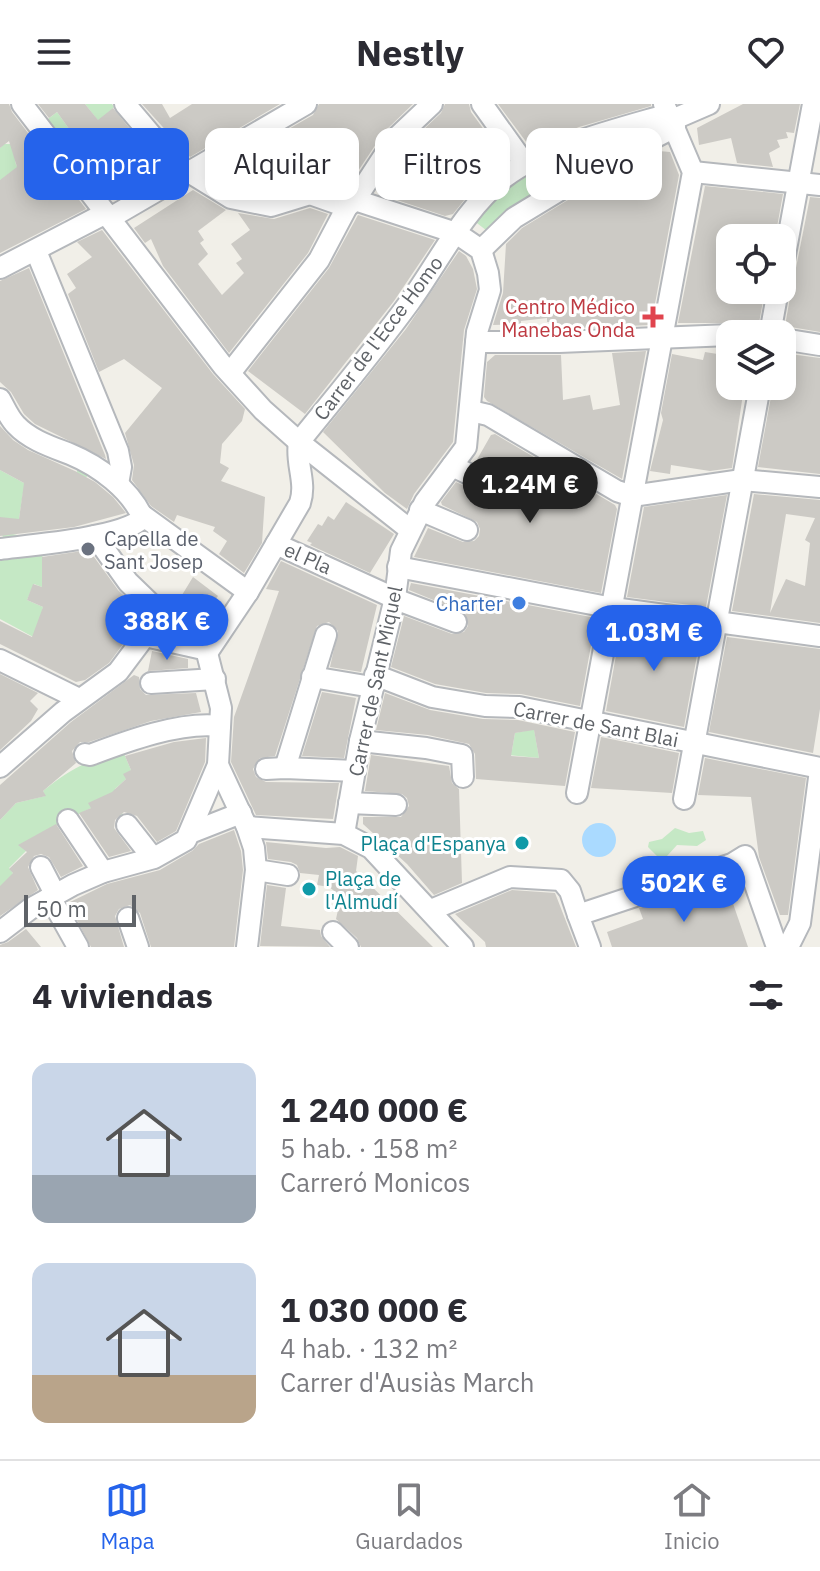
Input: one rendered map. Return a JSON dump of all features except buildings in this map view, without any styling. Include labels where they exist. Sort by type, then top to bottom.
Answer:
[{"type":"street","points":[[22,104],[230,373],[263,410],[409,529]]},
{"type":"street","points":[[125,104],[145,128]]},
{"type":"street","points":[[306,104],[189,171],[224,195],[248,203],[277,205],[307,194],[456,233],[481,250],[514,218],[544,200]]},
{"type":"street","points":[[230,373],[319,260],[351,204],[395,139],[432,104]]},
{"type":"street","points":[[482,104],[525,164]]},
{"type":"street","points":[[653,128],[670,116],[709,104]]},
{"type":"street","points":[[791,224],[813,104]]},
{"type":"street","points":[[577,793],[693,172],[670,116]]},
{"type":"street","name":"Carrer de l'Ecce Homo","points":[[628,128],[670,116]]},
{"type":"street","name":"Carrer de l'Ecce Homo","points":[[299,442],[408,304],[456,233],[488,193],[525,164]]},
{"type":"street","points":[[693,172],[820,185]]},
{"type":"street","points":[[0,268],[136,200]]},
{"type":"street","name":"Carrer de Sant Miquel","points":[[344,834],[360,741],[409,529],[466,447],[476,342],[490,290],[481,250]]},
{"type":"street","points":[[36,251],[118,451],[121,467],[118,484]]},
{"type":"street","points":[[476,342],[716,336]]},
{"type":"street","points":[[796,341],[820,345]]},
{"type":"street","points":[[0,399],[8,415],[23,432],[80,459],[118,484],[140,512],[251,587]]},
{"type":"street","points":[[684,799],[757,400]]},
{"type":"street","points":[[471,411],[488,415],[617,491],[632,496],[742,480],[820,487]]},
{"type":"street","name":"el Pla","points":[[299,442],[303,494],[276,544],[456,622]]},
{"type":"street","points":[[452,466],[515,496]]},
{"type":"street","points":[[420,510],[467,530]]},
{"type":"street","points":[[0,549],[92,536],[141,522],[140,512]]},
{"type":"street","points":[[0,767],[79,699],[118,672],[143,639],[158,611],[128,582],[92,536]]},
{"type":"street","points":[[207,653],[276,544]]},
{"type":"street","points":[[398,567],[613,608],[820,636]]},
{"type":"street","points":[[326,635],[276,769],[355,771]]},
{"type":"street","points":[[143,639],[203,649],[215,679],[221,708],[218,765],[186,838]]},
{"type":"street","points":[[0,660],[79,699]]},
{"type":"street","name":"Carrer de Sant Blai","points":[[312,677],[374,681],[432,697],[485,706],[513,706],[820,769]]},
{"type":"street","points":[[151,683],[215,679]]},
{"type":"street","points":[[85,754],[204,724],[219,734]]},
{"type":"street","points":[[360,741],[462,755],[463,777]]},
{"type":"street","points":[[218,765],[247,827],[256,870],[247,947]]},
{"type":"street","points":[[788,947],[800,923],[820,769]]},
{"type":"street","points":[[349,803],[396,805]]},
{"type":"street","points":[[68,820],[103,872]]},
{"type":"street","points":[[127,825],[153,858]]},
{"type":"street","points":[[0,932],[53,895],[103,872],[153,858],[186,838],[247,827],[321,839],[344,834],[371,848],[463,947]]},
{"type":"street","points":[[578,915],[732,864],[745,856],[777,947]]},
{"type":"street","points":[[41,867],[78,947]]},
{"type":"street","points":[[256,870],[288,875]]},
{"type":"street","points":[[431,910],[510,877],[561,880],[570,891],[590,947]]},
{"type":"street","points":[[128,918],[138,947]]},
{"type":"green space","points":[[85,104],[112,104],[114,107],[100,123]]},
{"type":"green space","points":[[57,112],[68,128],[55,128],[48,119]]},
{"type":"green space","points":[[10,144],[20,155],[15,159],[16,165],[24,174],[0,180],[0,148]]},
{"type":"green space","points":[[526,172],[526,200],[541,200],[491,234],[473,220],[490,200],[510,200],[510,180]]},
{"type":"green space","points":[[80,465],[97,476],[96,479],[88,475],[82,483],[89,487],[82,501],[31,501],[31,493],[23,493],[19,519],[9,519],[8,533],[17,535],[16,541],[5,542],[0,530],[0,470],[24,483],[30,473],[37,476],[33,486],[42,490],[46,481],[56,486],[53,494],[65,497]]},
{"type":"green space","points":[[42,548],[43,567],[74,599],[34,584],[27,600],[43,607],[37,639],[0,619],[0,554]]},
{"type":"green space","points":[[534,729],[539,758],[496,754],[496,750],[512,750],[515,733]]},
{"type":"green space","points":[[122,749],[131,770],[113,796],[128,824],[125,825],[107,795],[91,808],[47,830],[9,868],[13,873],[0,897],[0,820],[16,803],[45,796],[43,791],[71,771]]},
{"type":"green space","points":[[675,828],[689,833],[703,831],[706,840],[697,846],[677,845],[667,856],[659,858],[648,847],[649,842],[662,839]]},
{"type":"water","points":[[599,823],[611,828],[616,840],[611,852],[599,857],[587,852],[582,840],[587,828]]},
{"type":"place","name":"Centro Médico Manebas Onda","points":[[653,317]]},
{"type":"place","name":"Capella de Sant Josep","points":[[88,549]]},
{"type":"place","name":"Charter","points":[[519,603]]},
{"type":"place","name":"Plaça d'Espanya","points":[[522,843]]},
{"type":"place","name":"Plaça de l'Almudí","points":[[309,889]]}]
